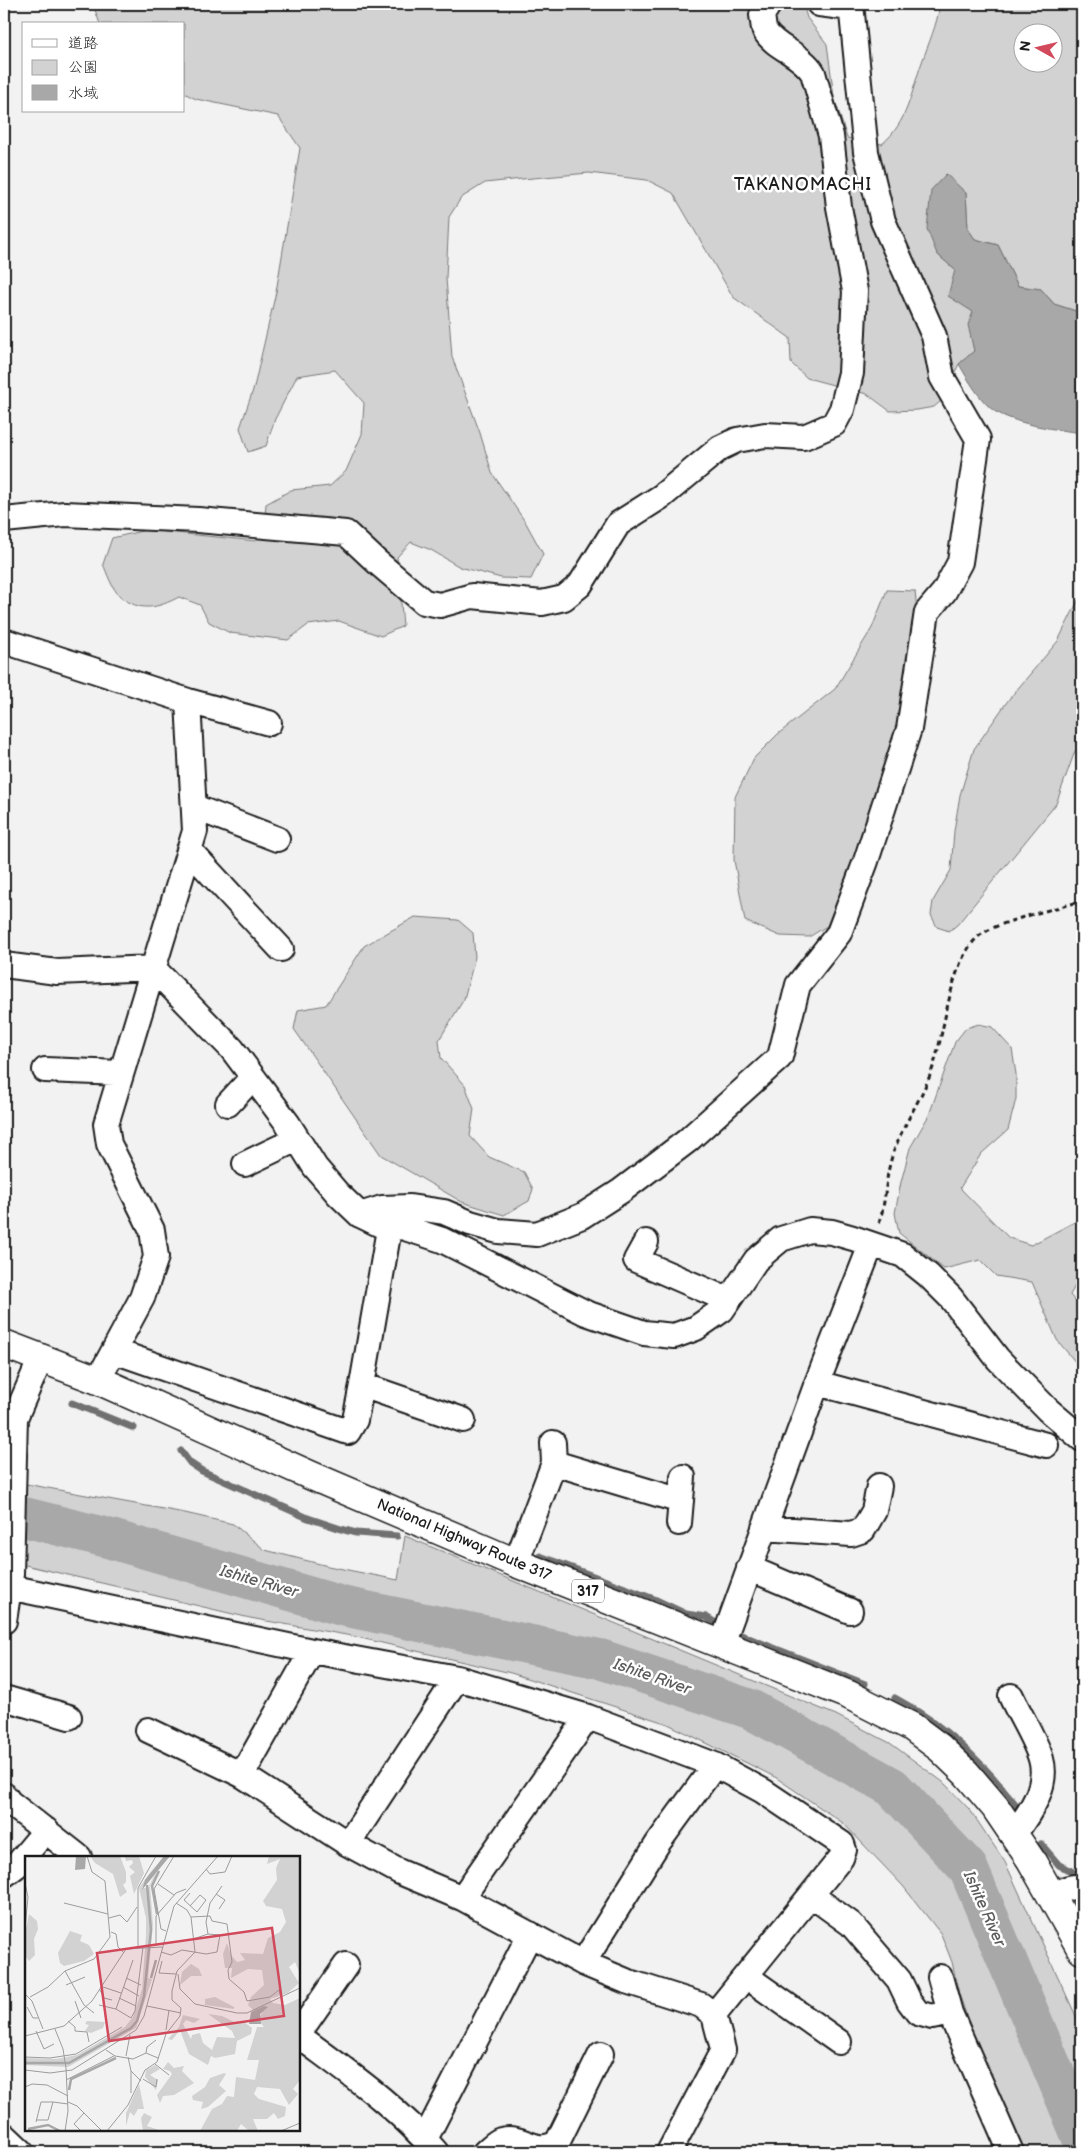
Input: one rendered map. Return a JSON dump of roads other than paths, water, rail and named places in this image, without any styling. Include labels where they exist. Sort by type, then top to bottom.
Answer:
[{"type":"highway","name":"National Highway Route 317","points":[[4,1344],[98,1380],[312,1476],[516,1562],[849,1695],[912,1727],[940,1748],[966,1773],[995,1807],[1052,1896],[1082,1950]]},
{"type":"street","points":[[4,520],[65,514],[198,520],[346,533],[424,602],[440,606],[472,596],[542,603],[564,598],[580,585],[618,524],[662,496],[720,448],[737,440],[765,435],[804,437],[834,424],[842,409],[851,373],[855,291],[839,208],[831,136],[813,73],[808,64],[780,45],[766,31],[762,15],[770,4]]},
{"type":"street","points":[[360,1215],[382,1208],[410,1207],[444,1212],[470,1223],[498,1231],[537,1234],[582,1216],[621,1191],[687,1141],[780,1057],[798,985],[839,933],[866,861],[909,729],[927,612],[944,592],[960,562],[978,439],[942,377],[934,336],[883,221],[866,152],[851,6],[819,4]]},
{"type":"street","points":[[4,641],[188,701],[269,724]]},
{"type":"street","points":[[98,1380],[142,1298],[156,1257],[152,1230],[108,1144],[106,1124],[195,831],[188,701]]},
{"type":"street","points":[[194,807],[276,839]]},
{"type":"street","points":[[189,850],[281,949]]},
{"type":"street","points":[[4,966],[57,972],[154,968],[232,1049],[315,1167],[338,1194],[360,1215],[389,1229],[402,1227],[442,1240],[586,1313],[644,1333],[674,1336],[696,1328],[722,1310],[756,1260],[782,1238],[810,1230],[832,1232],[903,1255],[928,1275],[951,1298],[998,1359],[1048,1410],[1082,1439]]},
{"type":"street","points":[[45,1070],[121,1073]]},
{"type":"street","points":[[228,1104],[253,1077]]},
{"type":"street","points":[[245,1164],[297,1139]]},
{"type":"street","points":[[114,1351],[348,1432],[355,1420],[389,1229]]},
{"type":"street","points":[[646,1242],[636,1260],[728,1300]]},
{"type":"street","points":[[722,1644],[817,1383],[871,1245]]},
{"type":"street","points":[[4,1621],[10,1580],[13,1470],[9,1430],[41,1358]]},
{"type":"street","points":[[817,1383],[1046,1445]]},
{"type":"street","points":[[362,1385],[463,1420]]},
{"type":"street","points":[[516,1562],[553,1453],[680,1512],[683,1477]]},
{"type":"street","points":[[764,1528],[851,1534],[863,1530],[874,1511],[879,1486]]},
{"type":"street","points":[[749,1568],[850,1611]]},
{"type":"street","points":[[10,1580],[312,1651],[457,1678],[588,1718],[715,1765],[763,1791],[842,1844],[844,1850],[842,1858],[714,2015]]},
{"type":"street","points":[[242,1776],[312,1651]]},
{"type":"street","points":[[348,1844],[457,1678]]},
{"type":"street","points":[[1011,1696],[1042,1760],[1042,1782],[1030,1813],[1014,1834]]},
{"type":"street","points":[[4,1698],[69,1717]]},
{"type":"street","points":[[462,1898],[588,1718]]},
{"type":"street","points":[[148,1730],[242,1776],[348,1844],[400,1872],[462,1898],[583,1963],[626,1981],[700,2004],[714,2015],[723,2050],[669,2152]]},
{"type":"street","points":[[583,1963],[658,1843],[715,1765]]},
{"type":"street","points":[[4,1794],[9,1802],[78,1856]]},
{"type":"street","points":[[4,1875],[16,1866],[46,1830]]},
{"type":"street","points":[[1052,1896],[1066,1888],[1075,1886],[1082,1888]]},
{"type":"street","points":[[811,1895],[851,1924],[899,1980],[908,2000],[918,2013],[932,2017],[950,2013]]},
{"type":"street","points":[[300,2036],[376,2093],[431,2146],[530,1934]]},
{"type":"street","points":[[300,2034],[346,1965]]},
{"type":"street","points":[[746,1976],[839,2042]]},
{"type":"street","points":[[940,1977],[950,2013],[1011,2152]]},
{"type":"street","points":[[485,2152],[500,2140],[510,2140],[537,2150],[549,2149],[557,2143],[601,2054]]},
{"type":"street","points":[[4,2135],[22,2152]]},
{"type":"water","points":[[946,174],[966,193],[968,229],[975,239],[998,245],[1018,286],[1041,289],[1054,304],[1082,313],[1082,433],[1027,424],[996,412],[980,397],[959,364],[974,351],[968,325],[973,312],[948,296],[955,270],[937,254],[927,229],[931,190]]},
{"type":"waterway","points":[[72,1403],[134,1428]]},
{"type":"waterway","points":[[181,1451],[190,1463],[202,1471],[308,1518],[356,1533],[397,1536]]},
{"type":"waterway","name":"Ishite River","points":[[4,1512],[104,1537],[342,1606],[600,1659],[750,1709],[892,1787],[968,1868],[1082,2138]]},
{"type":"waterway","points":[[540,1556],[654,1599],[686,1614],[706,1617],[719,1625]]},
{"type":"waterway","points":[[736,1633],[865,1684]]},
{"type":"waterway","points":[[895,1698],[930,1720],[961,1745],[990,1774],[1016,1805]]},
{"type":"waterway","points":[[1041,1844],[1059,1865],[1073,1872]]},
{"type":"district","name":"TAKANOMACHI","points":[[803,184]]}]
